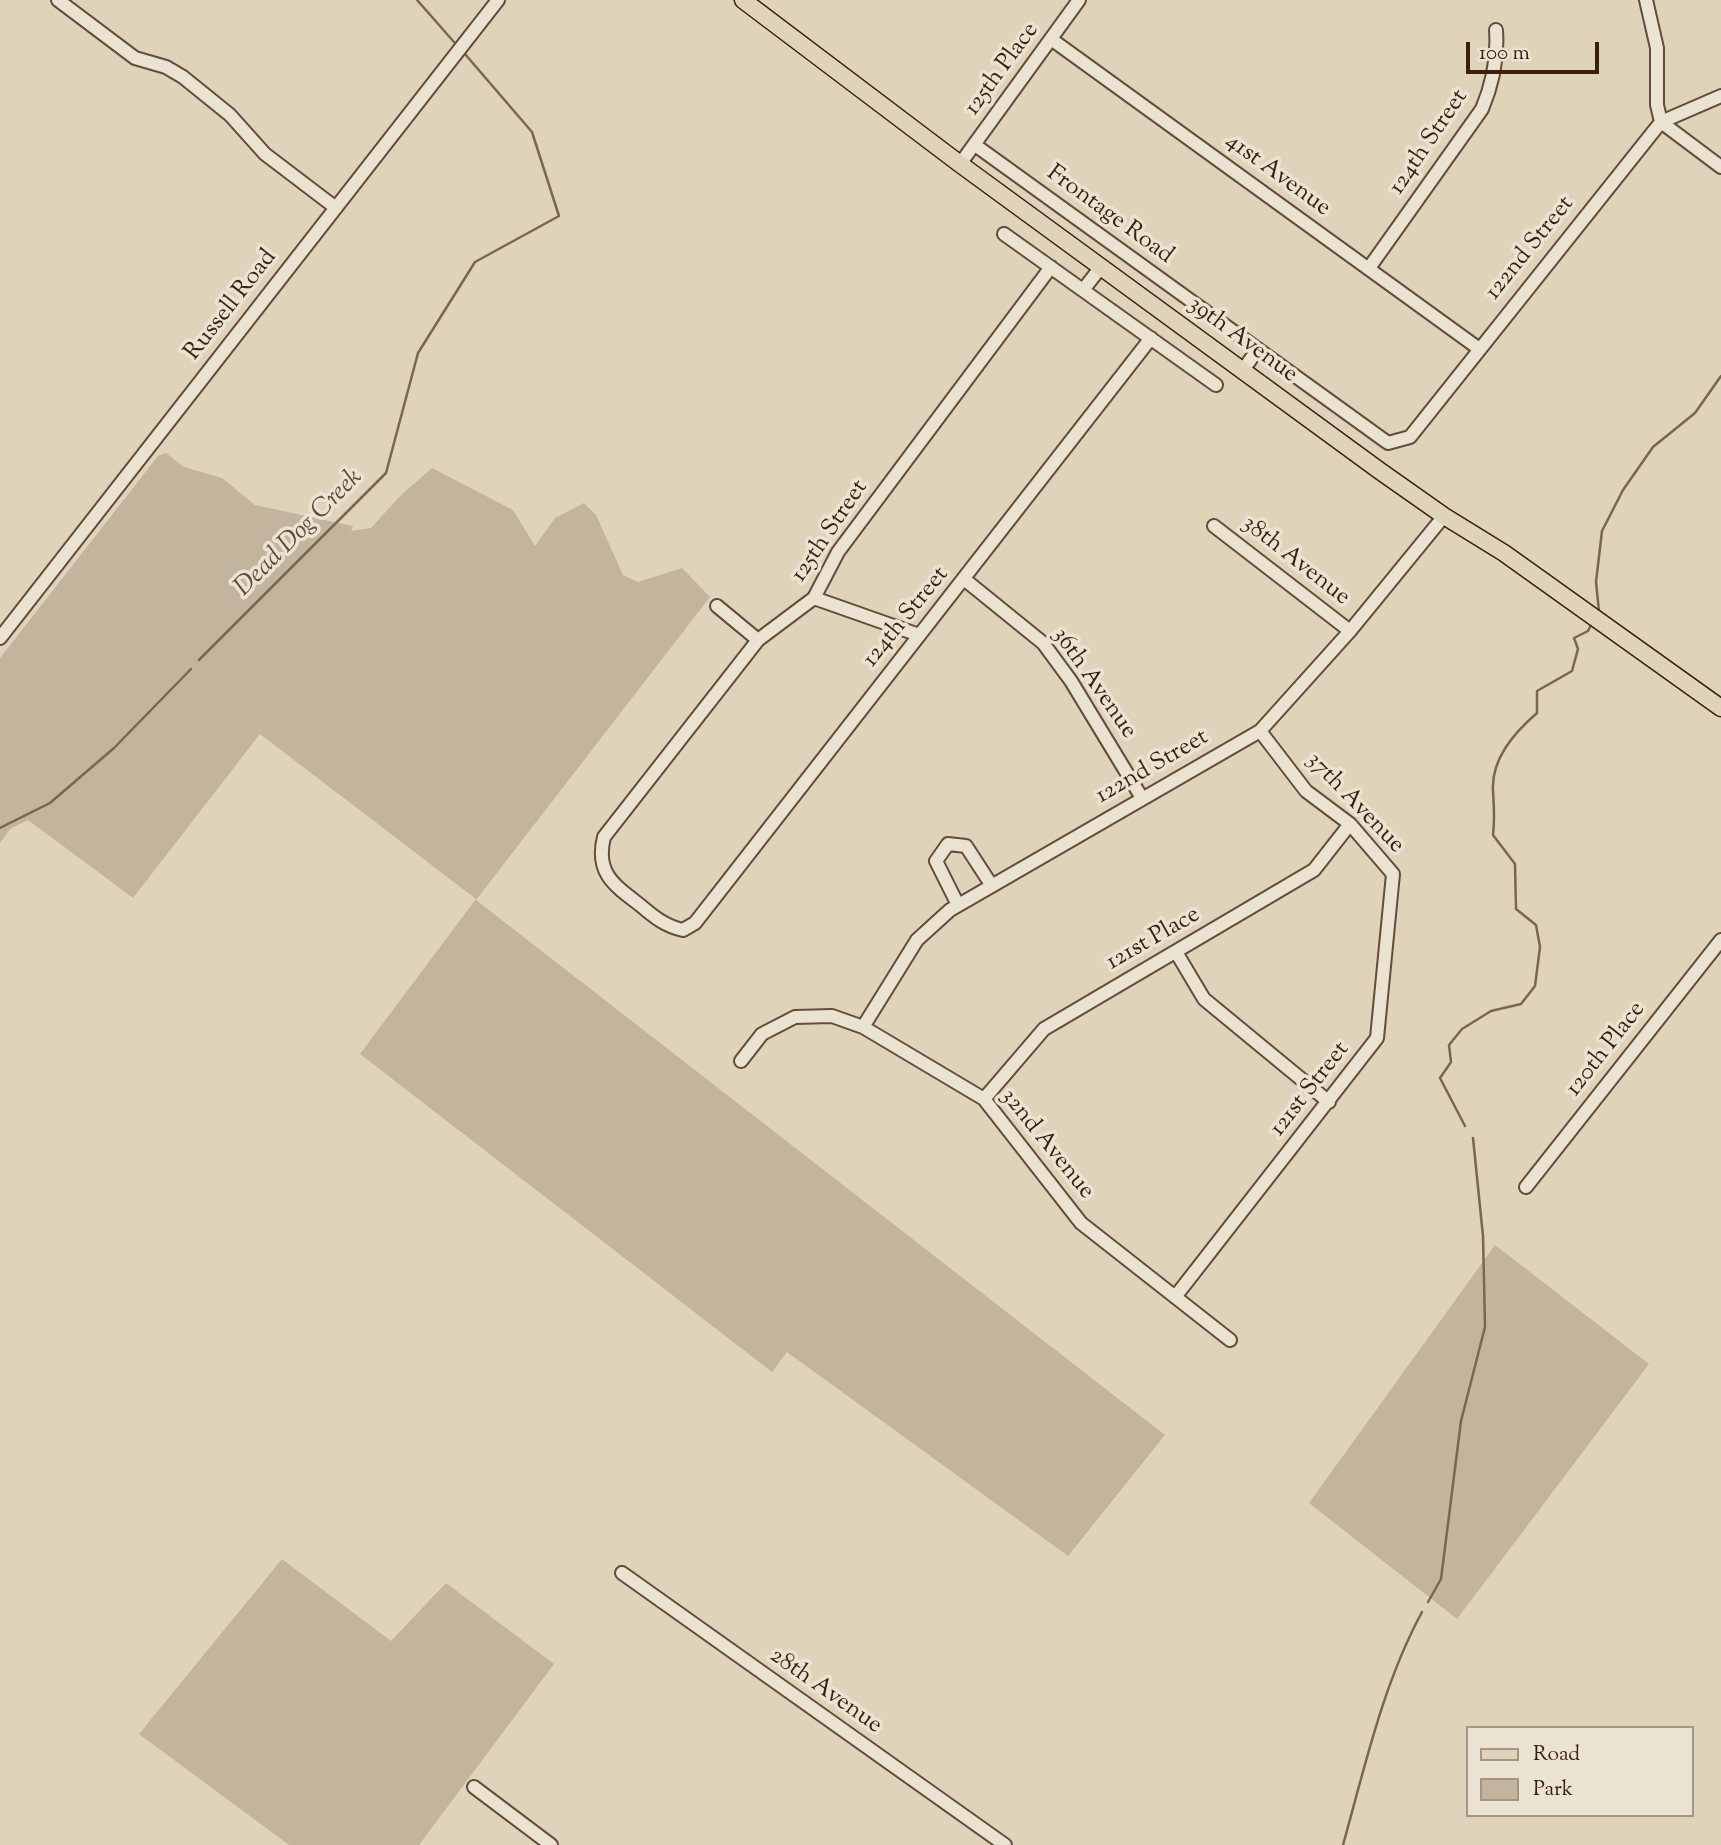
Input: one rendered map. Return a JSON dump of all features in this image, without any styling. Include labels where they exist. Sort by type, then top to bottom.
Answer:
[{"type":"main road","name":"39th Avenue","points":[[743,0],[960,164],[1444,516],[1504,553],[1721,708]]},
{"type":"street","points":[[58,0],[135,58],[162,66],[183,78],[230,115],[265,154],[336,208]]},
{"type":"street","name":"Russell Road","points":[[0,638],[498,0]]},
{"type":"street","name":"125th Place","points":[[960,164],[1079,0]]},
{"type":"street","points":[[1646,0],[1657,48],[1657,105],[1661,122],[1721,167]]},
{"type":"street","name":"124th Street","points":[[1369,268],[1482,109],[1489,92],[1498,52],[1496,30]]},
{"type":"street","name":"41st Avenue","points":[[1051,39],[1478,348]]},
{"type":"street","name":"122nd Street","points":[[1388,443],[1410,437],[1478,348],[1661,122],[1721,96]]},
{"type":"street","name":"Frontage Road","points":[[975,145],[1388,443]]},
{"type":"street","name":"39th Avenue","points":[[1004,234],[1216,385]]},
{"type":"street","name":"125th Street","points":[[604,837],[758,640],[814,598],[838,552],[1051,267]]},
{"type":"street","points":[[1083,290],[1101,267]]},
{"type":"street","name":"124th Street","points":[[604,837],[600,852],[603,867],[614,886],[668,926],[683,930],[695,923],[1151,338]]},
{"type":"street","points":[[1243,370],[1258,349]]},
{"type":"street","name":"122nd Street","points":[[863,1027],[917,940],[958,905],[1260,731],[1350,631],[1444,516]]},
{"type":"street","name":"38th Avenue","points":[[1213,526],[1350,631]]},
{"type":"street","name":"36th Avenue","points":[[964,579],[1043,643],[1071,681],[1143,797]]},
{"type":"street","points":[[814,598],[919,635]]},
{"type":"street","points":[[717,606],[758,640]]},
{"type":"street","name":"37th Avenue","points":[[1260,731],[1306,791],[1350,824],[1392,874]]},
{"type":"street","name":"121st Place","points":[[984,1099],[1044,1029],[1314,870],[1350,824]]},
{"type":"street","points":[[958,905],[936,862],[948,844],[966,846],[992,886]]},
{"type":"street","name":"121st Street","points":[[1175,1297],[1377,1038],[1392,874]]},
{"type":"street","name":"120th Place","points":[[1526,1187],[1721,940]]},
{"type":"street","points":[[1176,952],[1204,999],[1329,1102]]},
{"type":"street","name":"32nd Avenue","points":[[741,1061],[762,1034],[795,1017],[832,1016],[863,1027],[984,1099],[1081,1223],[1230,1340]]},
{"type":"street","name":"28th Avenue","points":[[622,1573],[1005,1845]]},
{"type":"street","points":[[474,1787],[551,1845]]},
{"type":"green space","points":[[166,453],[184,467],[222,478],[255,505],[353,526],[351,531],[371,528],[400,496],[432,468],[513,510],[535,546],[555,518],[584,503],[596,515],[623,575],[638,582],[682,568],[710,597],[476,900],[1165,1435],[1068,1556],[787,1352],[772,1372],[360,1054],[476,899],[260,734],[133,898],[28,820],[10,829],[0,843],[0,658],[158,456]]},
{"type":"green space","points":[[1495,1245],[1649,1364],[1457,1619],[1309,1503]]},
{"type":"green space","points":[[282,1559],[391,1641],[446,1583],[554,1664],[419,1845],[289,1845],[139,1734]]},
{"type":"waterway","name":"Dead Dog Creek","points":[[417,0],[454,42]]},
{"type":"waterway","name":"Dead Dog Creek","points":[[199,660],[386,473],[418,353],[475,262],[559,216],[532,132],[465,54]]},
{"type":"waterway","points":[[1599,611],[1596,582],[1602,531],[1623,490],[1653,447],[1695,413],[1721,376]]},
{"type":"waterway","points":[[1465,1126],[1440,1078],[1451,1062],[1449,1045],[1462,1029],[1491,1011],[1521,1004],[1535,986],[1540,947],[1536,925],[1516,909],[1515,864],[1493,835],[1493,779],[1500,758],[1512,738],[1537,713],[1537,691],[1572,671],[1578,649],[1574,638],[1588,631],[1591,625]]},
{"type":"waterway","name":"Dead Dog Creek","points":[[0,828],[50,803],[114,748],[191,669]]},
{"type":"waterway","points":[[1428,1602],[1441,1579],[1461,1421],[1485,1327],[1483,1236],[1473,1138]]},
{"type":"waterway","points":[[1343,1845],[1386,1697],[1408,1639],[1422,1612]]}]
